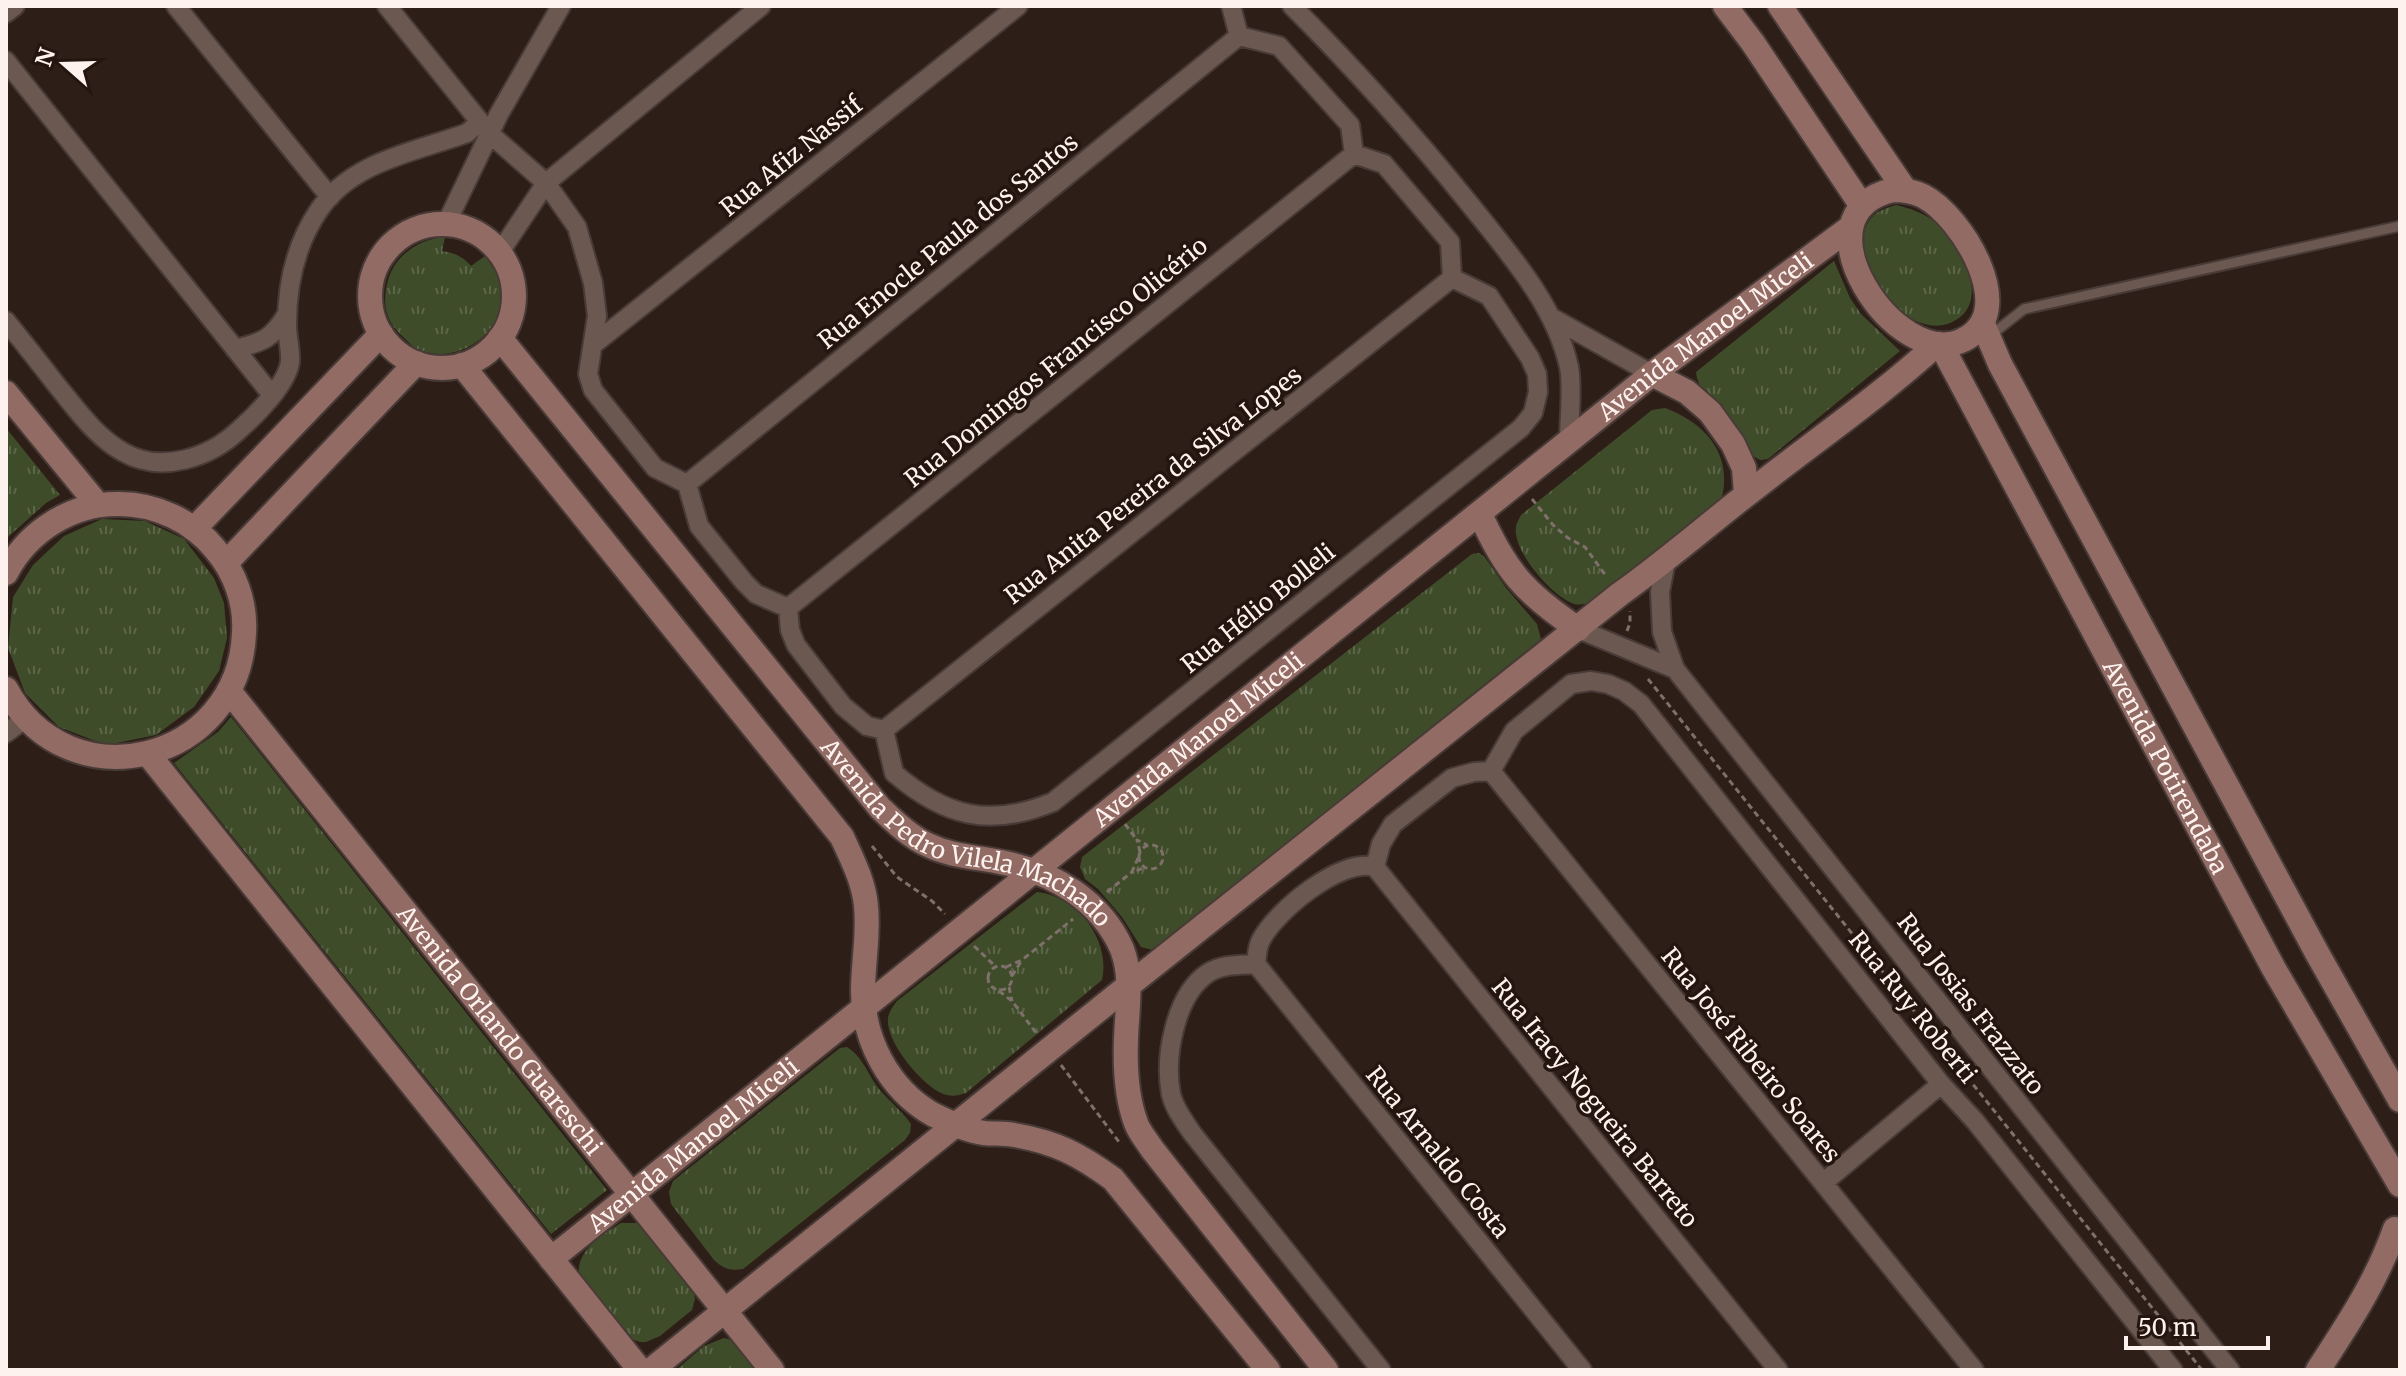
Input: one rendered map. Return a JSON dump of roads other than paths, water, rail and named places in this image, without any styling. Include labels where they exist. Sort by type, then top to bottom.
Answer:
[{"type":"street","points":[[6,13],[15,6]]},
{"type":"street","points":[[176,6],[330,197]]},
{"type":"street","points":[[387,6],[485,128],[546,183],[577,227],[593,283],[597,316],[588,374],[593,390],[655,468],[687,484],[699,526],[744,582],[756,594],[788,608],[790,630],[796,645],[843,706],[867,726],[884,730]]},
{"type":"street","points":[[446,224],[485,128],[561,6]]},
{"type":"street","points":[[500,252],[546,183],[761,6]]},
{"type":"street","name":"Rua Afiz Nassif","points":[[594,344],[1018,6]]},
{"type":"street","points":[[1231,6],[1239,36],[1279,46],[1350,125],[1354,154],[1384,164],[1450,242],[1452,278]]},
{"type":"street","points":[[1292,6],[1422,146],[1490,230],[1551,317],[1569,369],[1569,441]]},
{"type":"street","points":[[1725,6],[1753,43],[1856,216]]},
{"type":"street","points":[[1780,6],[1905,190]]},
{"type":"street","name":"Rua Enocle Paula dos Santos","points":[[687,484],[1239,36]]},
{"type":"street","points":[[6,61],[271,394]]},
{"type":"street","points":[[6,321],[105,441],[125,454],[149,460],[171,463],[196,457],[228,441],[255,416],[281,383],[290,362],[287,293],[294,260],[319,209],[367,167],[485,128]]},
{"type":"street","name":"Rua Domingos Francisco Olicério","points":[[788,608],[1354,154]]},
{"type":"street","points":[[1905,190],[1925,197],[1959,230],[1975,255],[1985,282],[1985,330],[1958,343],[1939,345],[1915,336],[1898,324],[1866,290],[1853,260],[1850,248],[1856,216],[1881,192],[1905,190]]},
{"type":"street","name":"Avenida Manoel Miceli","points":[[551,1259],[1652,374],[1856,216]]},
{"type":"street","points":[[431,224],[446,224],[476,232],[500,252],[511,275],[514,302],[507,327],[484,355],[462,365],[431,367],[416,363],[396,351],[381,334],[371,308],[372,279],[377,266],[405,234],[431,224]]},
{"type":"street","name":"Rua Hélio Bolleli","points":[[884,730],[894,773],[935,802],[960,813],[1008,816],[1053,802],[1521,428],[1533,413],[1538,392],[1537,374],[1530,358],[1489,296],[1452,278]]},
{"type":"street","name":"Rua Anita Pereira da Silva Lopes","points":[[884,730],[1452,278]]},
{"type":"street","points":[[235,349],[263,342],[276,332],[287,314]]},
{"type":"street","points":[[1551,317],[1687,392],[1710,412],[1733,444],[1744,468],[1746,494]]},
{"type":"street","name":"Avenida Potirendaba","points":[[1985,330],[2000,364],[2400,1100]]},
{"type":"street","points":[[194,529],[381,334]]},
{"type":"street","name":"Avenida Pedro Vilela Machado","points":[[500,338],[880,808],[903,830],[928,845],[966,858],[1005,863],[1048,875],[1078,893],[1106,920],[1128,967],[1126,1071],[1136,1123],[1152,1149],[1326,1370]]},
{"type":"street","points":[[651,1370],[1620,594],[1939,345]]},
{"type":"street","name":"Avenida Potirendaba","points":[[1939,345],[2274,969],[2400,1185]]},
{"type":"street","points":[[226,563],[416,363]]},
{"type":"street","name":"Avenida Pedro Vilela Machado","points":[[462,365],[842,837],[857,870],[866,905],[863,991],[867,1030],[880,1060],[902,1090],[932,1113],[957,1124],[980,1132],[1013,1134],[1049,1143],[1081,1156],[1113,1179],[1268,1370]]},
{"type":"street","points":[[6,393],[98,505]]},
{"type":"street","points":[[6,573],[19,552],[41,530],[68,514],[98,505],[127,504],[155,509],[194,529],[226,563],[239,594],[245,627],[241,660],[229,691],[215,713],[173,745],[148,754],[115,758],[82,753],[52,739],[26,718],[6,689]]},
{"type":"street","points":[[1480,514],[1496,548],[1517,579],[1543,606],[1578,629]]},
{"type":"street","name":"Rua Josias Frazzato","points":[[1666,561],[1660,592],[1662,632],[1675,669],[2230,1370]]},
{"type":"street","name":"Rua Josias Frazzato","points":[[1578,629],[1675,669]]},
{"type":"street","name":"Rua Ruy Roberti","points":[[1491,771],[1514,731],[1571,684],[1591,681],[1608,684],[1641,704],[1941,1084],[1975,1121],[2173,1370]]},
{"type":"street","name":"Avenida Orlando Guareschi","points":[[229,691],[772,1370]]},
{"type":"street","points":[[6,733],[26,718]]},
{"type":"street","points":[[148,754],[640,1370]]},
{"type":"street","points":[[1381,1370],[1186,1124],[1171,1096],[1172,1045],[1178,1015],[1188,991],[1209,972],[1229,965],[1256,964],[1259,943],[1273,922],[1323,880],[1365,864],[1375,867],[1381,844],[1393,824],[1452,778],[1491,771]]},
{"type":"street","name":"Rua José Ribeiro Soares","points":[[1491,771],[1974,1370]]},
{"type":"street","name":"Rua Iracy Nogueira Barreto","points":[[1375,867],[1778,1370]]},
{"type":"street","name":"Rua Arnaldo Costa","points":[[1256,964],[1582,1370]]},
{"type":"street","points":[[1823,1183],[1941,1084]]},
{"type":"street","points":[[2318,1370],[2370,1289],[2397,1237],[2394,1215],[2400,1193]]},
{"type":"street","points":[[2370,1289],[2400,1272]]},
{"type":"lane","points":[[1985,330],[2024,309],[2400,226]]}]
